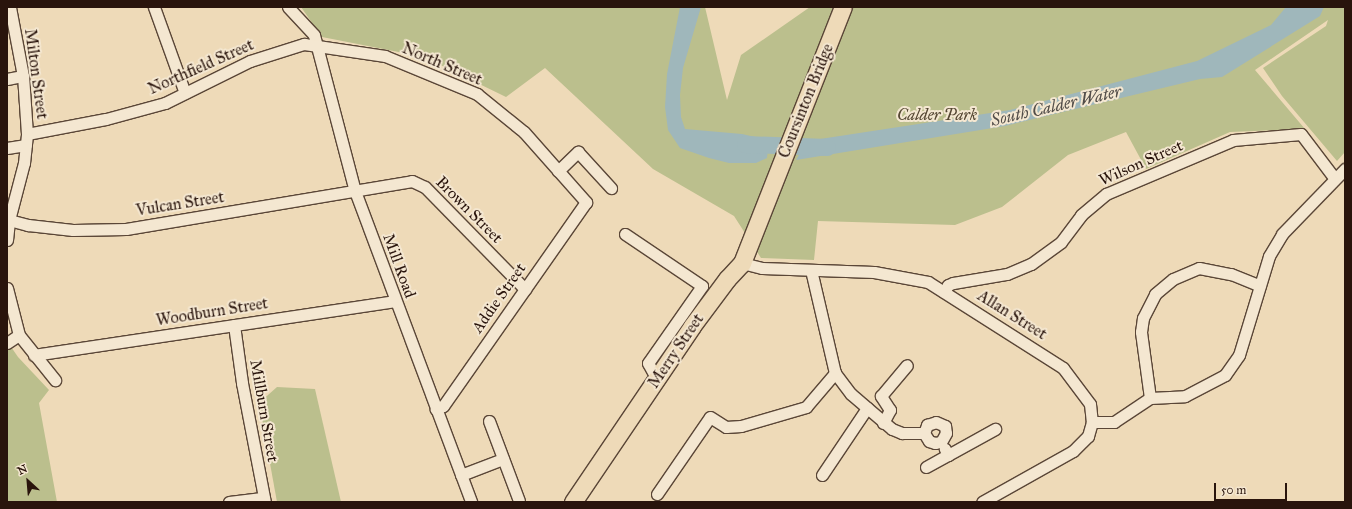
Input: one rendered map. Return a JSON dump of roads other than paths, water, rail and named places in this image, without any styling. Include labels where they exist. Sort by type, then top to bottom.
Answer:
[{"type":"main road","name":"Coursinton Bridge","points":[[769,195],[843,7]]},
{"type":"main road","name":"Merry Street","points":[[573,502],[701,314],[742,263],[769,195]]},
{"type":"street","name":"Milton Street","points":[[7,240],[9,220],[24,163],[27,139],[23,76],[10,7]]},
{"type":"street","points":[[154,7],[185,93]]},
{"type":"street","points":[[288,7],[315,40]]},
{"type":"street","name":"Northfield Street","points":[[7,148],[27,139],[165,103],[250,61],[315,40]]},
{"type":"street","name":"North Street","points":[[315,40],[385,56],[478,94],[524,132],[586,202]]},
{"type":"street","name":"Mill Road","points":[[315,40],[355,191],[395,301],[472,502]]},
{"type":"street","points":[[7,79],[23,76]]},
{"type":"street","name":"Wilson Street","points":[[944,292],[948,285],[952,283],[1007,274],[1031,264],[1061,242],[1081,215],[1106,194],[1233,140],[1301,134],[1335,179]]},
{"type":"street","points":[[558,171],[578,152],[611,188]]},
{"type":"street","points":[[982,502],[1079,447],[1088,436],[1092,422],[1114,422],[1150,398],[1185,396],[1225,375],[1239,355],[1269,256],[1282,234],[1345,169]]},
{"type":"street","name":"Brown Street","points":[[355,191],[407,181],[421,184],[525,289]]},
{"type":"street","name":"Vulcan Street","points":[[9,220],[28,225],[73,230],[126,229],[355,191]]},
{"type":"street","name":"Addie Street","points":[[436,409],[443,406],[586,202]]},
{"type":"street","points":[[625,234],[702,286],[648,363],[657,379]]},
{"type":"street","name":"Allan Street","points":[[742,263],[762,268],[874,272],[928,282],[1063,368],[1087,398],[1092,410],[1092,422]]},
{"type":"street","points":[[1150,398],[1141,332],[1143,318],[1155,294],[1173,278],[1199,268],[1231,274],[1260,286]]},
{"type":"street","points":[[811,270],[836,373],[851,394],[883,423],[902,433],[924,433]]},
{"type":"street","points":[[7,288],[19,335],[55,380]]},
{"type":"street","name":"Woodburn Street","points":[[34,355],[395,301]]},
{"type":"street","name":"Millburn Street","points":[[234,325],[242,383],[264,500]]},
{"type":"street","points":[[7,343],[19,335]]},
{"type":"street","points":[[883,423],[890,410],[881,396],[907,365]]},
{"type":"street","points":[[658,494],[710,417],[726,427],[741,426],[806,407],[836,373]]},
{"type":"street","points":[[822,475],[867,408]]},
{"type":"street","points":[[489,421],[519,501]]},
{"type":"street","points":[[924,433],[927,425],[939,422],[945,426],[946,433],[941,442]]},
{"type":"street","points":[[926,467],[995,429]]},
{"type":"street","points":[[924,433],[932,443],[941,442]]},
{"type":"street","points":[[941,442],[948,455]]},
{"type":"street","points":[[461,475],[503,459]]},
{"type":"street","points":[[229,502],[264,500]]},
{"type":"water","points":[[680,7],[701,7],[683,68],[680,95],[681,117],[685,129],[742,134],[769,140],[767,158],[756,163],[729,163],[709,158],[680,148],[668,130],[665,107],[667,74]]},
{"type":"water","name":"South Calder Water","points":[[1286,7],[1324,7],[1320,16],[1222,77],[1200,79],[1005,126],[796,160],[807,141],[1010,110],[1197,61],[1271,25]]},
{"type":"waterway","name":"South Calder Water","points":[[745,144],[827,147]]},
{"type":"park label","name":"Calder Park","points":[[937,115]]}]
